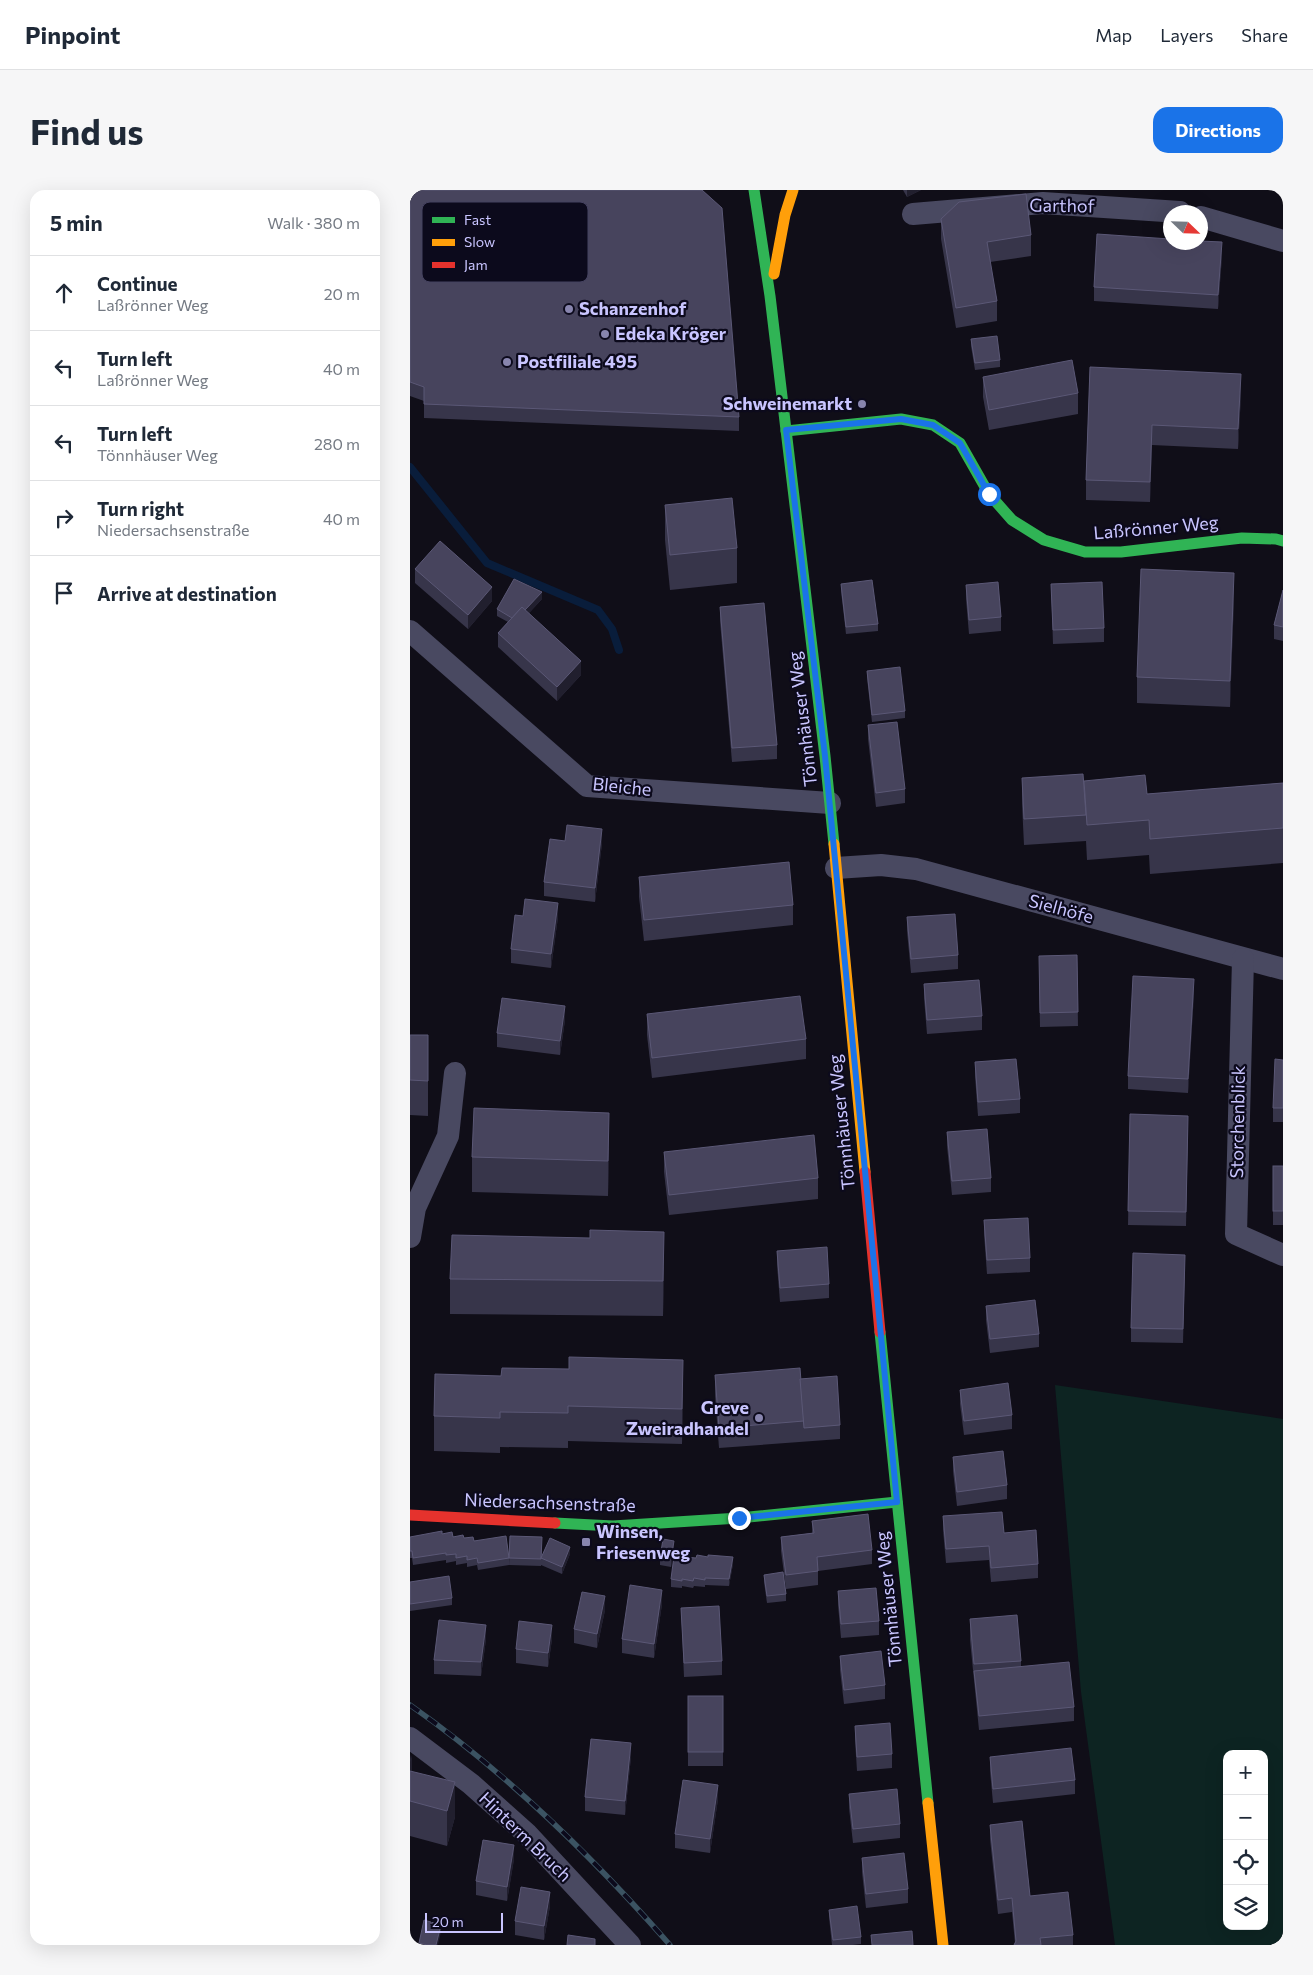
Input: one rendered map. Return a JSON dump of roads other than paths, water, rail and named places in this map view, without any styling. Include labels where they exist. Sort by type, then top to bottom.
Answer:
[{"type":"main road","name":"Tönnhäuser Weg","points":[[754,190],[770,296],[830,803],[897,1502],[943,1945]]},
{"type":"main road","name":"Tönnhäuser Weg","points":[[770,296],[785,215],[793,190]]},
{"type":"main road","name":"Laßrönner Weg","points":[[786,430],[901,419],[933,425],[960,443],[989,494],[1012,520],[1044,540],[1085,552],[1121,552],[1242,538],[1283,541]]},
{"type":"main road","name":"Niedersachsenstraße","points":[[410,1515],[613,1526],[739,1518],[897,1502]]},
{"type":"street","name":"Garthof","points":[[914,214],[1043,203],[1163,211]]},
{"type":"street","points":[[1208,219],[1283,241]]},
{"type":"street","name":"Bleiche","points":[[410,631],[587,786],[830,803]]},
{"type":"street","name":"Sielhöfe","points":[[836,868],[881,865],[916,869],[1283,969]]},
{"type":"street","name":"Storchenblick","points":[[1243,959],[1236,1234],[1283,1254]]},
{"type":"street","points":[[410,1237],[415,1208],[448,1136],[455,1073]]},
{"type":"street","name":"Hinterm Bruch","points":[[410,1738],[471,1784],[526,1834],[630,1945]]},
{"type":"waterway","points":[[410,467],[487,563],[598,610],[612,629],[619,650]]},
{"type":"railway","points":[[410,1705],[481,1759],[547,1817],[610,1880],[670,1945]]},
{"type":"place","name":"Schanzenhof","points":[[569,309]]},
{"type":"place","name":"Edeka Kröger","points":[[605,334]]},
{"type":"place","name":"Postfiliale 495","points":[[507,362]]},
{"type":"place","name":"Schweinemarkt","points":[[862,404]]},
{"type":"place","name":"Greve Zweiradhandel","points":[[759,1418]]},
{"type":"place","name":"Winsen, Friesenweg","points":[[586,1542]]}]
